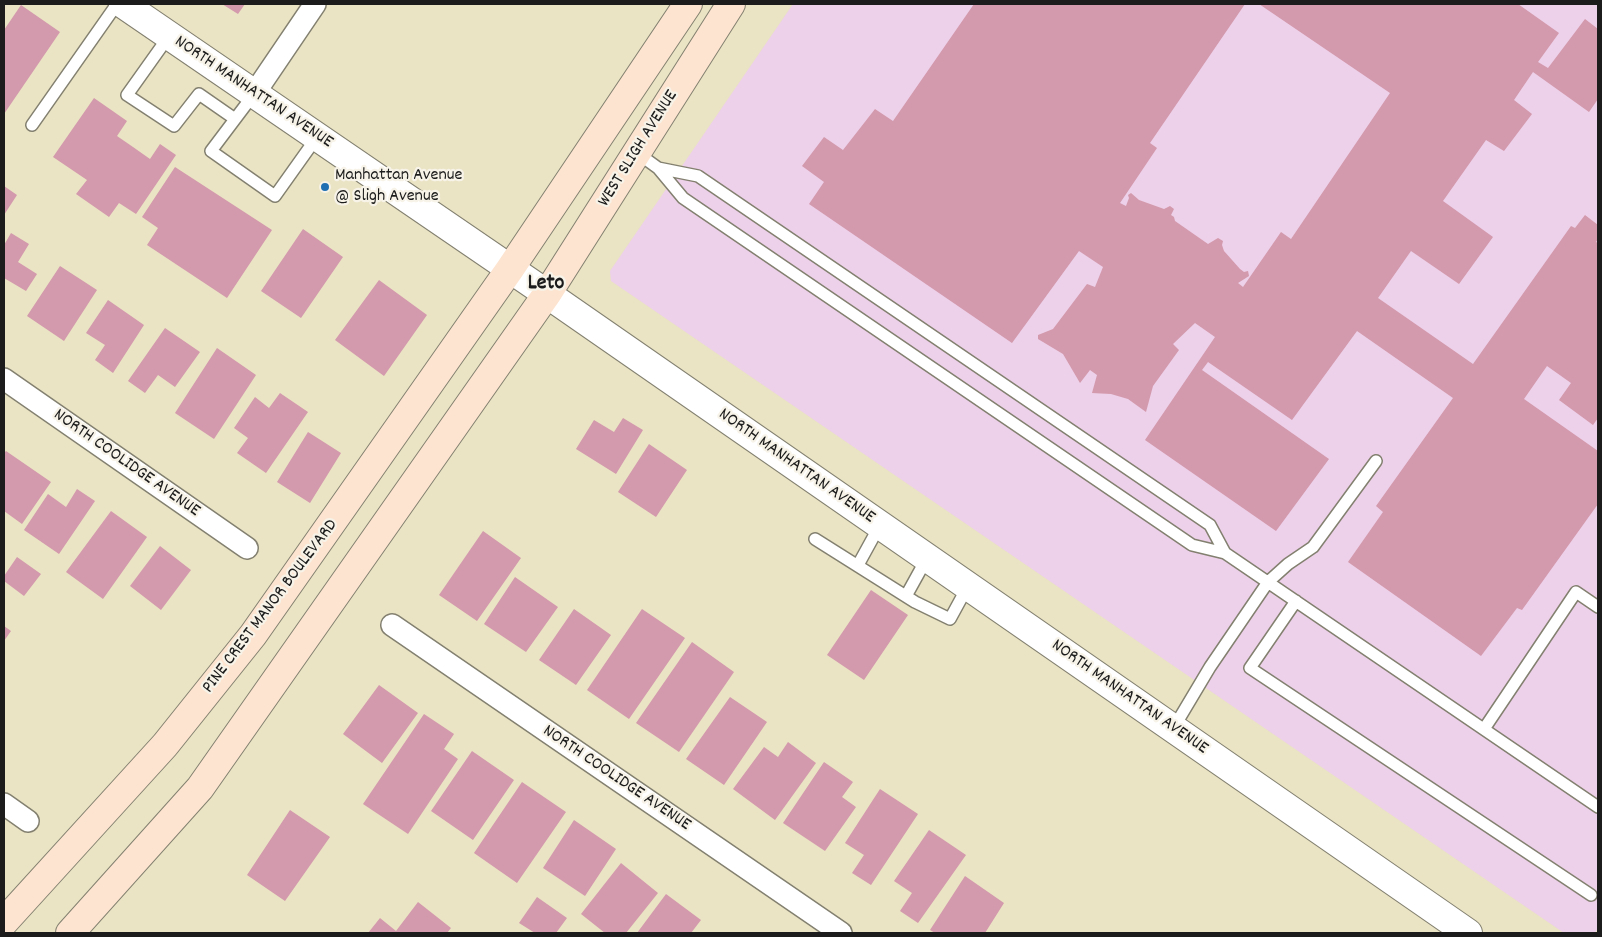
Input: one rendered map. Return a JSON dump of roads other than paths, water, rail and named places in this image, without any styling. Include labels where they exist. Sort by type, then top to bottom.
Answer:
[{"type":"main road","points":[[510,269],[688,4]]},
{"type":"main road","name":"WEST SLIGH AVENUE","points":[[547,294],[731,4]]},
{"type":"main road","name":"PINE CREST MANOR BOULEVARD","points":[[4,922],[165,745],[253,635],[510,269]]},
{"type":"main road","points":[[70,933],[200,788],[547,294]]},
{"type":"street","name":"NORTH MANHATTAN AVENUE","points":[[123,4],[547,294],[1468,933]]},
{"type":"street","points":[[254,94],[315,4]]},
{"type":"street","name":"NORTH COOLIDGE AVENUE","points":[[4,379],[247,548]]},
{"type":"street","name":"NORTH COOLIDGE AVENUE","points":[[392,625],[841,933]]},
{"type":"street","points":[[4,804],[28,821]]},
{"type":"lane","points":[[32,126],[117,4]]},
{"type":"lane","points":[[169,36],[127,95],[174,126],[199,94],[235,118]]},
{"type":"lane","points":[[254,94],[211,151],[275,196],[317,137]]},
{"type":"lane","points":[[636,152],[658,168],[683,198],[1192,545],[1225,553],[1598,807]]},
{"type":"lane","points":[[658,168],[698,176],[706,181],[1210,525],[1225,553]]},
{"type":"lane","points":[[1173,729],[1210,667],[1268,582],[1288,564],[1313,547],[1376,461]]},
{"type":"lane","points":[[858,565],[880,525]]},
{"type":"lane","points":[[815,539],[906,596],[950,619],[968,586]]},
{"type":"lane","points":[[906,596],[927,558]]},
{"type":"lane","points":[[1484,729],[1576,592],[1598,607]]},
{"type":"lane","points":[[1296,601],[1250,668],[1591,896]]},
{"type":"place","name":"Manhattan Avenue @ Sligh Avenue","points":[[325,187]]},
{"type":"district","name":"Leto","points":[[546,285]]}]
